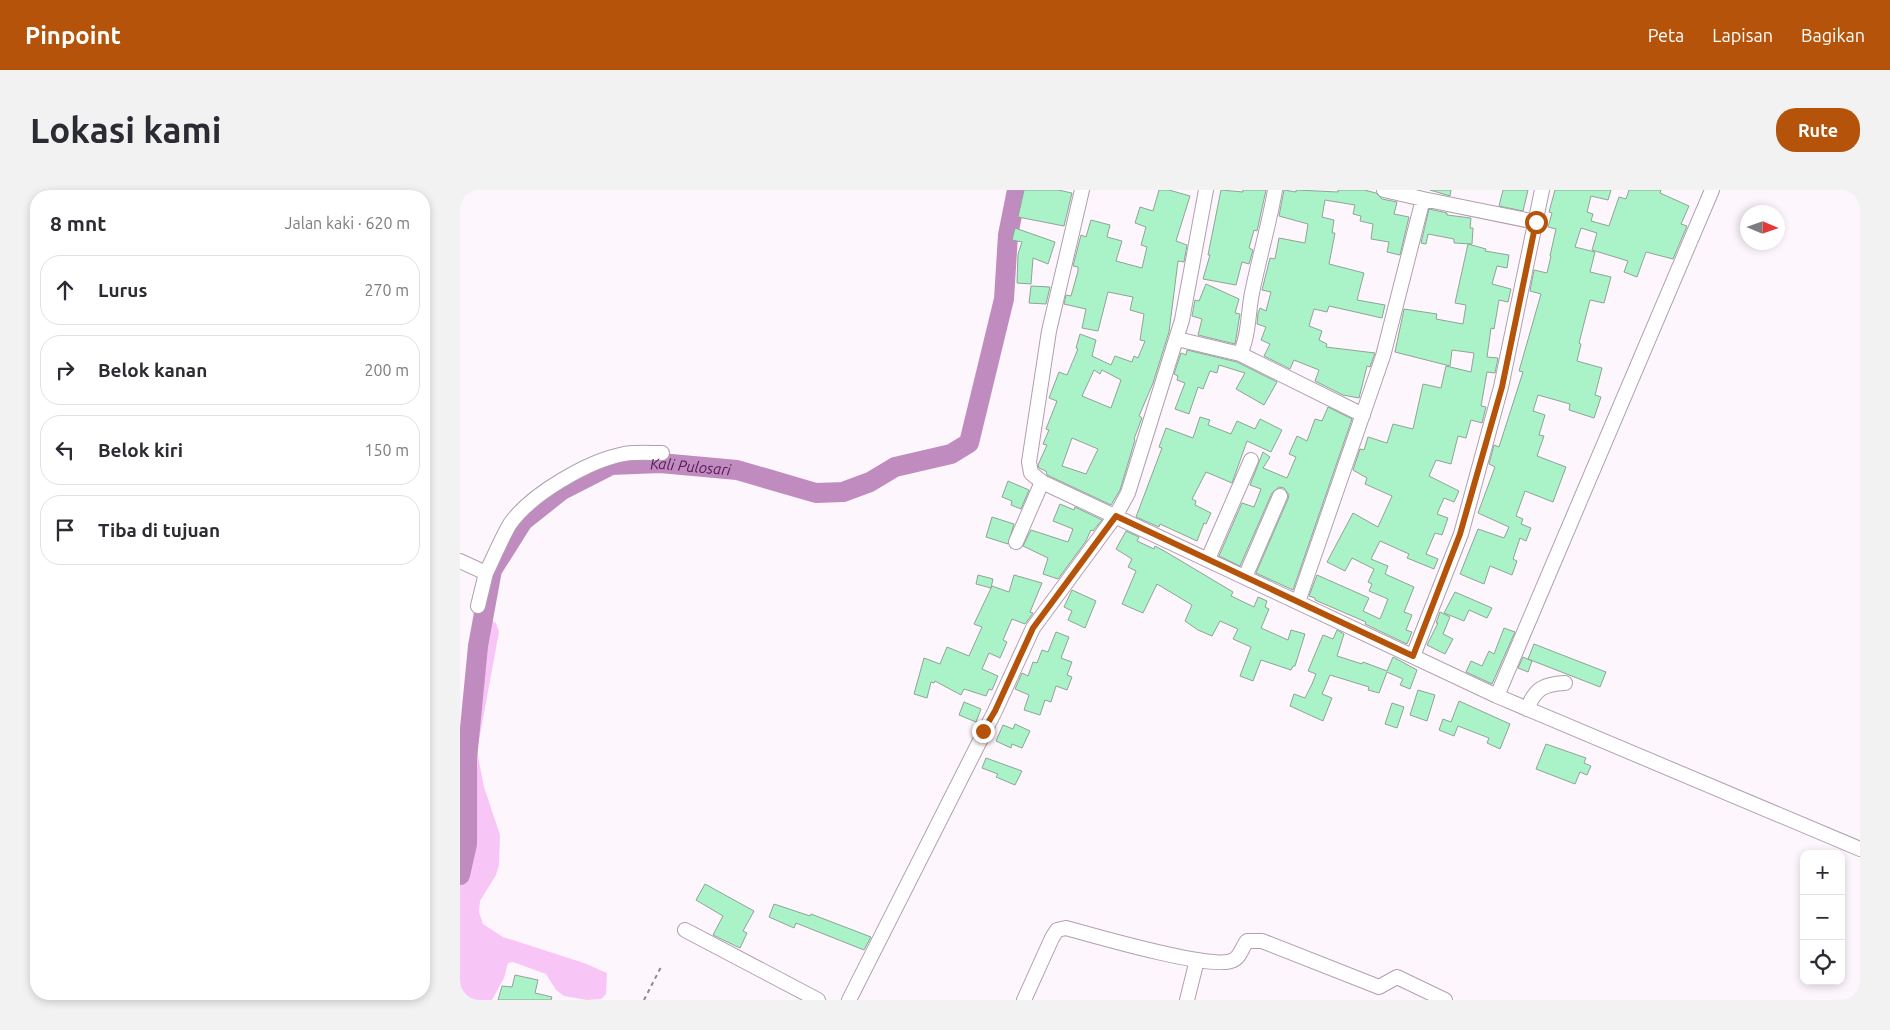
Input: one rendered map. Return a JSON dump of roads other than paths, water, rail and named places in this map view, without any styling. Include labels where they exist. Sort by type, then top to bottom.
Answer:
[{"type":"street","points":[[1082,190],[1049,331],[1029,462],[1031,473],[1042,482],[1497,696],[1860,849]]},
{"type":"street","points":[[849,1000],[995,711],[1029,635],[1116,516],[1128,493],[1182,320],[1206,190]]},
{"type":"street","points":[[1240,354],[1245,345],[1251,295],[1267,235],[1276,190]]},
{"type":"street","points":[[1384,190],[1536,222]]},
{"type":"street","points":[[1413,656],[1463,524],[1502,387],[1542,190]]},
{"type":"street","points":[[1497,696],[1712,190]]},
{"type":"street","points":[[1298,602],[1384,356],[1423,199]]},
{"type":"street","points":[[1177,339],[1240,354],[1363,415]]},
{"type":"street","points":[[478,606],[486,573],[511,524],[547,490],[587,467],[623,454],[662,453]]},
{"type":"street","points":[[1208,559],[1251,460]]},
{"type":"street","points":[[1016,542],[1042,482]]},
{"type":"street","points":[[1245,577],[1280,496]]},
{"type":"street","points":[[460,561],[486,573]]},
{"type":"street","points":[[1527,709],[1535,692],[1540,687],[1550,683],[1565,683]]},
{"type":"street","points":[[1024,1000],[1052,938],[1057,930],[1066,928],[1120,943],[1197,960],[1224,963],[1232,961],[1247,941],[1262,941],[1362,982],[1379,987],[1392,978],[1402,978],[1445,1000]]},
{"type":"street","points":[[684,930],[818,1000]]},
{"type":"street","points":[[1187,1000],[1197,960]]},
{"type":"waterway","name":"Kali Pulosari","points":[[460,875],[467,844],[467,759],[478,646],[492,570],[523,521],[562,490],[611,465],[660,463],[737,470],[816,493],[843,492],[870,482],[895,467],[951,454],[969,443],[1004,299],[1008,235],[1017,190]]}]
